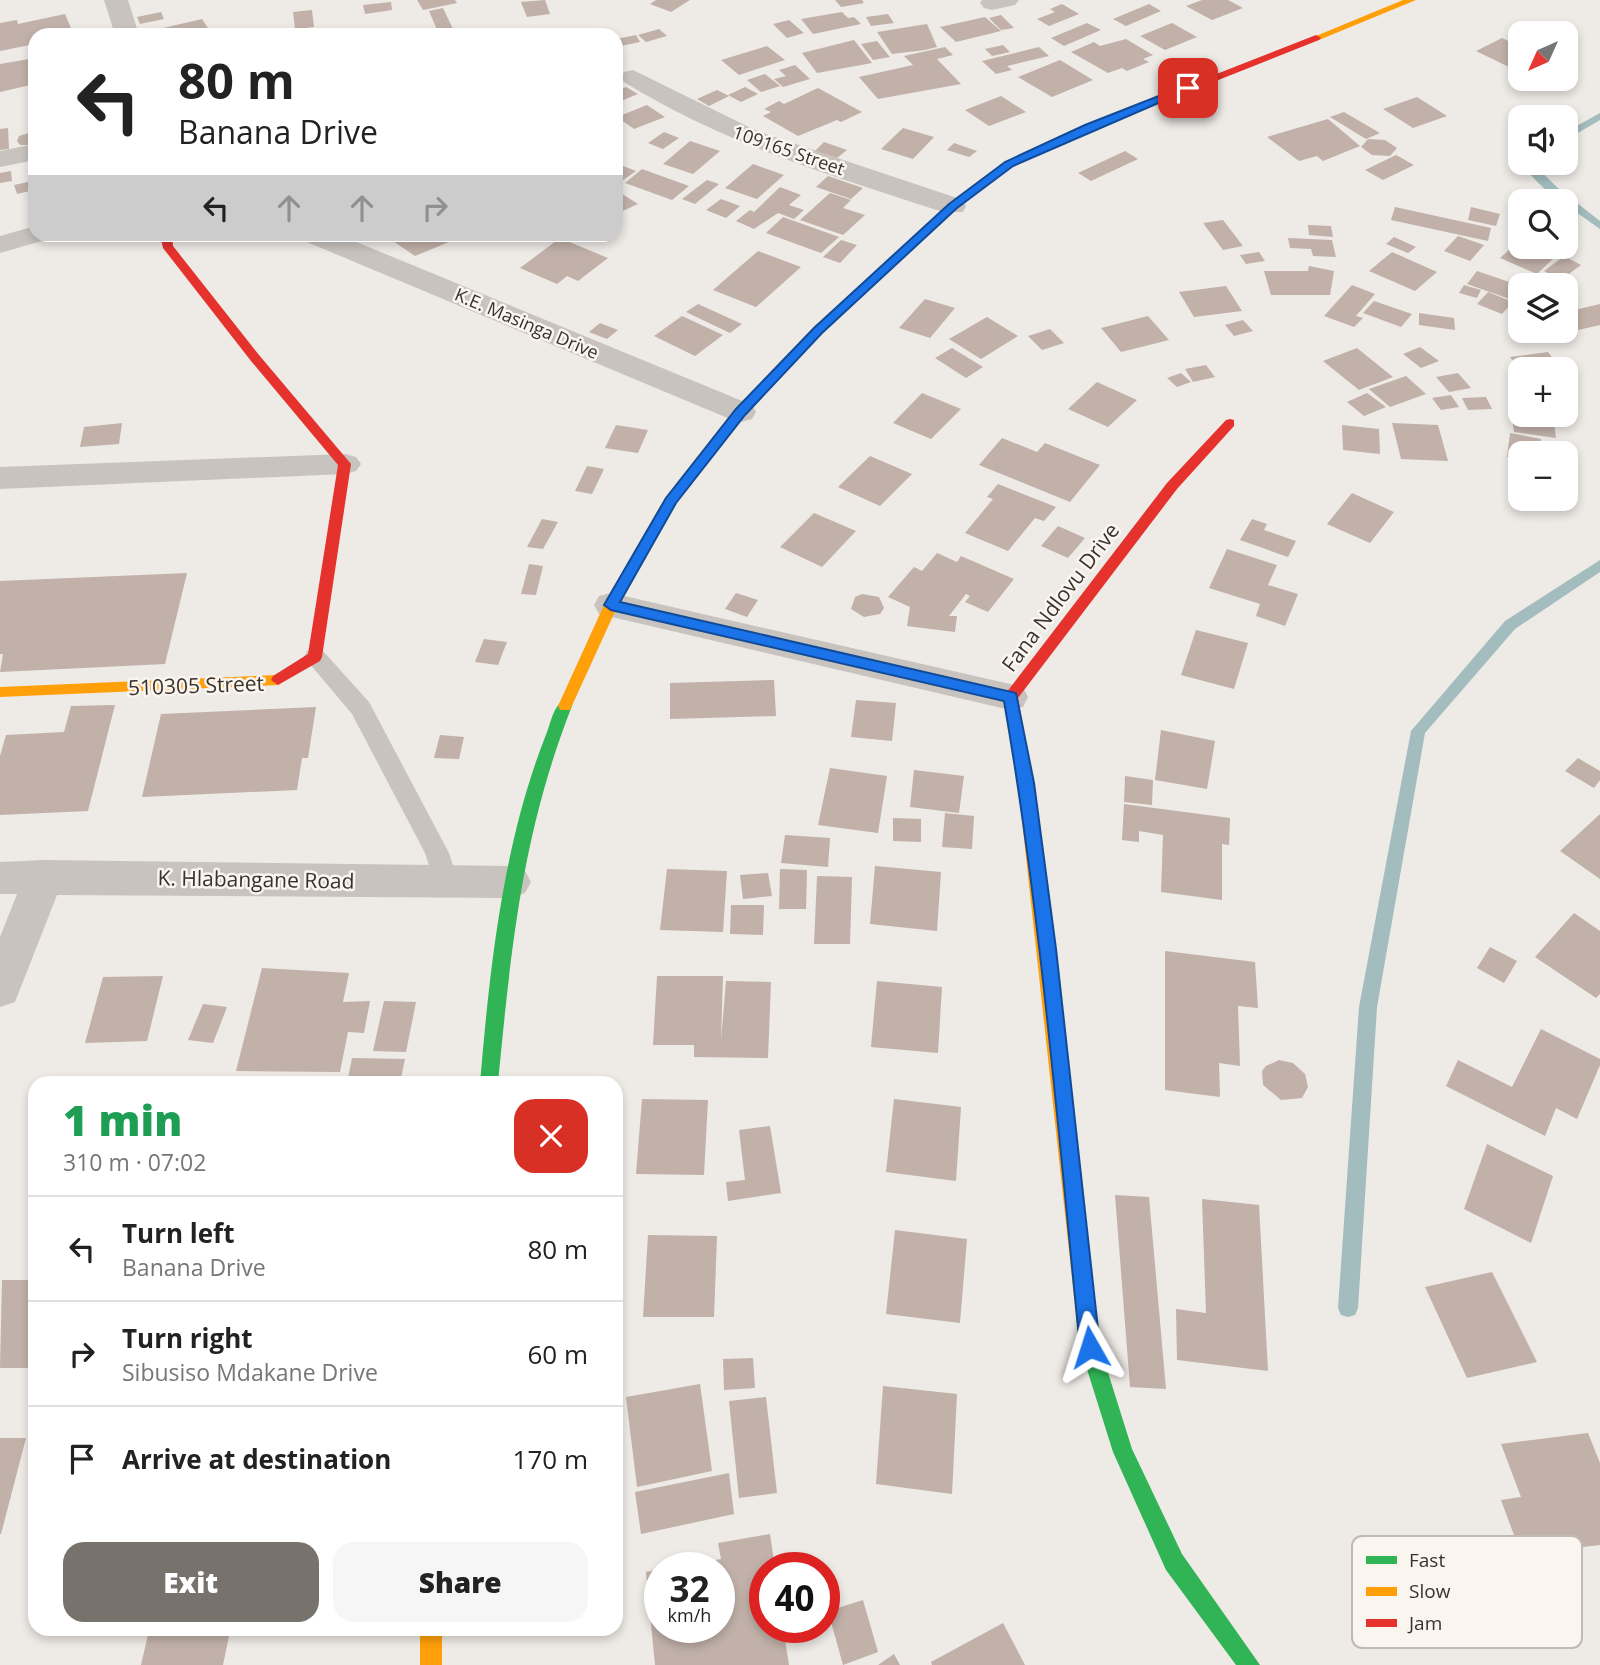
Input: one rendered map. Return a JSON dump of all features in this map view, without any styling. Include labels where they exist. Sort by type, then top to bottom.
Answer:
[{"type":"street","points":[[116,0],[125,28]]},
{"type":"street","points":[[490,1076],[511,883],[529,800],[581,666],[611,605],[670,501],[741,412],[818,330],[953,206],[1009,164],[1088,128],[1411,0]]},
{"type":"street","name":"109165 Street","points":[[633,77],[674,104],[714,124],[953,206]]},
{"type":"street","points":[[0,159],[28,153]]},
{"type":"street","points":[[0,245],[28,235]]},
{"type":"street","points":[[167,242],[167,246],[215,307],[345,464],[316,657]]},
{"type":"street","name":"K.E. Masinga Drive","points":[[331,242],[741,412]]},
{"type":"street","name":"Fana Ndlovu Drive","points":[[1230,423],[1171,486],[1010,697],[1026,783],[1047,949],[1090,1347],[1123,1452],[1174,1562],[1249,1665]]},
{"type":"street","points":[[0,478],[345,464]]},
{"type":"street","points":[[611,605],[1010,697]]},
{"type":"street","name":"510305 Street","points":[[0,692],[277,681],[316,657]]},
{"type":"street","points":[[0,989],[44,876]]},
{"type":"street","name":"K. Hlabangane Road","points":[[0,878],[44,876],[511,883]]},
{"type":"street","points":[[431,1636],[431,1665]]},
{"type":"lane","points":[[316,657],[361,708],[437,853],[445,881]]},
{"type":"building","points":[[417,0],[455,0],[457,3],[423,10]]},
{"type":"building","points":[[545,0],[550,14],[527,17],[521,2]]},
{"type":"building","points":[[656,0],[690,0],[671,12],[650,4]]},
{"type":"building","points":[[835,0],[862,0],[864,3],[841,7]]},
{"type":"building","points":[[1202,0],[1228,0],[1243,8],[1212,20],[1186,6]]},
{"type":"building","points":[[391,2],[392,10],[365,14],[363,5]]},
{"type":"building","points":[[1062,4],[1079,14],[1049,26],[1037,19],[1055,12],[1050,9]]},
{"type":"building","points":[[1149,4],[1161,11],[1126,26],[1113,19]]},
{"type":"building","points":[[443,8],[453,28],[436,28],[429,11]]},
{"type":"building","points":[[312,10],[314,27],[295,28],[293,12]]},
{"type":"building","points":[[161,12],[164,19],[140,24],[137,17]]},
{"type":"building","points":[[842,12],[848,18],[854,17],[861,24],[813,34],[801,19]]},
{"type":"building","points":[[65,14],[71,28],[28,28],[28,45],[0,51],[0,23],[17,20],[18,24]]},
{"type":"building","points":[[888,14],[894,23],[871,26],[866,17]]},
{"type":"building","points":[[1001,15],[1014,28],[1001,30],[989,18]]},
{"type":"building","points":[[985,17],[1001,31],[956,42],[940,27]]},
{"type":"building","points":[[202,19],[208,28],[163,28]]},
{"type":"building","points":[[789,20],[804,33],[787,38],[773,24]]},
{"type":"building","points":[[1087,23],[1101,30],[1064,46],[1051,38]]},
{"type":"building","points":[[1172,23],[1197,37],[1165,50],[1140,36]]},
{"type":"building","points":[[927,24],[937,47],[925,50],[892,54],[877,32]]},
{"type":"building","points":[[659,29],[667,36],[646,42],[638,35]]},
{"type":"building","points":[[636,35],[640,42],[623,46],[623,38]]},
{"type":"building","points":[[1502,38],[1508,41],[1508,67],[1476,51]]},
{"type":"building","points":[[1126,39],[1153,55],[1143,59],[1149,62],[1127,71],[1122,68],[1108,73],[1071,52],[1094,42],[1100,46]]},
{"type":"building","points":[[854,40],[872,63],[817,73],[802,53]]},
{"type":"building","points":[[877,41],[890,57],[873,60],[861,44]]},
{"type":"building","points":[[1003,45],[1010,52],[992,56],[985,49]]},
{"type":"building","points":[[767,46],[785,60],[739,75],[721,60]]},
{"type":"building","points":[[945,47],[953,55],[937,59],[961,84],[878,99],[859,77],[913,65],[904,56]]},
{"type":"building","points":[[1039,47],[1049,56],[1007,66],[1012,70],[996,74],[982,61]]},
{"type":"building","points":[[28,59],[28,86],[0,92],[0,64]]},
{"type":"building","points":[[1060,60],[1093,80],[1052,97],[1018,77]]},
{"type":"building","points":[[795,65],[810,79],[783,87],[774,79],[786,76],[779,70]]},
{"type":"building","points":[[765,74],[780,86],[761,92],[747,80]]},
{"type":"building","points":[[626,87],[638,94],[623,100],[623,88]]},
{"type":"building","points":[[745,87],[758,94],[741,102],[728,95]]},
{"type":"building","points":[[818,88],[862,112],[798,136],[763,116],[771,112],[764,109],[779,101],[784,104]]},
{"type":"building","points":[[717,90],[729,96],[709,106],[697,99]]},
{"type":"building","points":[[1001,96],[1026,112],[989,126],[965,110]]},
{"type":"building","points":[[1417,97],[1447,116],[1413,128],[1383,109]]},
{"type":"building","points":[[647,105],[665,117],[634,129],[623,121],[623,115]]},
{"type":"building","points":[[1344,112],[1380,133],[1366,139],[1330,117]]},
{"type":"building","points":[[1328,119],[1360,146],[1323,161],[1317,156],[1299,161],[1267,137]]},
{"type":"building","points":[[8,128],[9,149],[0,150],[0,129]]},
{"type":"building","points":[[903,128],[934,137],[913,159],[881,149]]},
{"type":"building","points":[[664,132],[679,138],[663,149],[648,143]]},
{"type":"building","points":[[28,133],[28,145],[20,145],[17,141],[19,136]]},
{"type":"building","points":[[1368,139],[1385,140],[1397,148],[1390,156],[1372,155],[1361,147]]},
{"type":"building","points":[[690,141],[720,151],[693,174],[663,164]]},
{"type":"building","points":[[824,142],[847,150],[837,158],[815,151]]},
{"type":"building","points":[[954,143],[977,151],[969,157],[947,150]]},
{"type":"building","points":[[1125,151],[1138,159],[1091,181],[1078,173]]},
{"type":"building","points":[[1396,155],[1414,165],[1383,180],[1365,170]]},
{"type":"building","points":[[753,164],[784,175],[757,199],[725,188]]},
{"type":"building","points":[[623,166],[636,171],[623,180]]},
{"type":"building","points":[[642,169],[689,186],[672,200],[625,183]]},
{"type":"building","points":[[11,171],[12,181],[0,183],[0,173]]},
{"type":"building","points":[[828,176],[863,188],[851,199],[816,187]]},
{"type":"building","points":[[707,180],[719,184],[695,204],[682,199]]},
{"type":"building","points":[[28,182],[28,191],[17,194],[14,185]]},
{"type":"building","points":[[780,187],[801,195],[789,205],[804,210],[794,219],[778,213],[754,229],[736,221],[750,210],[754,212]]},
{"type":"building","points":[[830,193],[851,200],[843,208],[865,215],[843,235],[800,220]]},
{"type":"building","points":[[623,194],[638,204],[623,211]]},
{"type":"building","points":[[721,199],[740,206],[726,218],[706,210]]},
{"type":"building","points":[[1395,207],[1491,228],[1488,241],[1391,220]]},
{"type":"building","points":[[1471,207],[1500,214],[1496,226],[1468,220]]},
{"type":"building","points":[[783,217],[839,237],[821,253],[766,233]]},
{"type":"building","points":[[1223,220],[1243,246],[1223,250],[1203,223]]},
{"type":"building","points":[[1308,225],[1331,226],[1333,237],[1309,235]]},
{"type":"building","points":[[1458,236],[1484,245],[1470,261],[1444,251]]},
{"type":"building","points":[[1394,237],[1416,247],[1408,253],[1386,244]]},
{"type":"building","points":[[1288,238],[1332,240],[1336,257],[1313,256],[1311,249],[1290,248]]},
{"type":"building","points":[[841,240],[857,245],[840,263],[823,257]]},
{"type":"building","points":[[394,242],[449,242],[415,256]]},
{"type":"building","points":[[555,242],[570,242],[608,258],[578,281],[567,276],[557,284],[520,268]]},
{"type":"building","points":[[758,251],[801,267],[756,307],[713,290]]},
{"type":"building","points":[[1508,251],[1508,259],[1553,259],[1535,273],[1500,258]]},
{"type":"building","points":[[1259,252],[1265,261],[1246,264],[1240,255]]},
{"type":"building","points":[[1392,252],[1437,272],[1415,291],[1369,271]]},
{"type":"building","points":[[1560,259],[1570,259],[1581,265],[1570,273],[1544,271]]},
{"type":"building","points":[[1309,266],[1334,271],[1330,295],[1271,295],[1264,271],[1308,271]]},
{"type":"building","points":[[1477,271],[1508,282],[1508,298],[1467,284]]},
{"type":"building","points":[[1352,285],[1375,294],[1356,316],[1363,318],[1354,327],[1324,316]]},
{"type":"building","points":[[1464,285],[1481,290],[1477,298],[1459,293]]},
{"type":"building","points":[[1226,286],[1242,311],[1194,317],[1179,292]]},
{"type":"building","points":[[1488,292],[1508,300],[1508,307],[1502,314],[1477,304]]},
{"type":"building","points":[[925,299],[955,308],[930,338],[899,328]]},
{"type":"building","points":[[1374,301],[1412,314],[1401,327],[1363,313]]},
{"type":"building","points":[[698,304],[742,324],[730,333],[686,312]]},
{"type":"building","points":[[1600,304],[1600,325],[1578,330],[1578,309]]},
{"type":"building","points":[[1419,313],[1454,318],[1455,330],[1419,325]]},
{"type":"building","points":[[682,316],[723,335],[695,356],[654,336]]},
{"type":"building","points":[[1148,316],[1169,340],[1121,352],[1101,328]]},
{"type":"building","points":[[987,317],[1018,336],[981,359],[949,339]]},
{"type":"building","points":[[1243,320],[1253,331],[1234,336],[1225,325]]},
{"type":"building","points":[[600,323],[618,330],[607,339],[589,332]]},
{"type":"building","points":[[1050,329],[1064,343],[1042,350],[1028,336]]},
{"type":"building","points":[[1420,347],[1439,361],[1421,368],[1403,354]]},
{"type":"building","points":[[952,348],[983,367],[966,378],[935,358]]},
{"type":"building","points":[[1357,348],[1393,377],[1359,390],[1323,361]]},
{"type":"building","points":[[1548,352],[1552,357],[1510,357]]},
{"type":"building","points":[[1206,365],[1215,377],[1193,382],[1185,369]]},
{"type":"building","points":[[1181,373],[1191,382],[1177,387],[1167,378]]},
{"type":"building","points":[[1458,373],[1471,388],[1449,392],[1436,377]]},
{"type":"building","points":[[1406,376],[1426,394],[1390,407],[1369,389]]},
{"type":"building","points":[[1097,382],[1137,400],[1108,427],[1068,409]]},
{"type":"building","points":[[922,393],[961,409],[931,439],[893,423]]},
{"type":"building","points":[[1367,393],[1386,407],[1364,416],[1347,402]]},
{"type":"building","points":[[1451,395],[1459,407],[1441,410],[1432,398]]},
{"type":"building","points":[[1486,397],[1492,409],[1468,410],[1462,398]]},
{"type":"building","points":[[122,423],[119,444],[80,447],[84,427]]},
{"type":"building","points":[[1392,423],[1438,425],[1448,461],[1401,459]]},
{"type":"building","points":[[616,425],[648,430],[638,453],[605,448]]},
{"type":"building","points":[[1342,425],[1379,429],[1380,454],[1343,450]]},
{"type":"building","points":[[1513,427],[1555,427],[1556,438],[1514,432]]},
{"type":"building","points":[[1510,433],[1541,439],[1541,441],[1509,441]]},
{"type":"building","points":[[1002,438],[1037,452],[1045,443],[1100,465],[1070,502],[979,465]]},
{"type":"building","points":[[870,456],[912,474],[880,506],[838,487]]},
{"type":"building","points":[[587,466],[604,469],[592,494],[575,491]]},
{"type":"building","points":[[998,484],[1056,507],[1044,521],[1035,518],[1008,551],[965,533],[993,499],[987,497]]},
{"type":"building","points":[[1352,493],[1394,512],[1370,543],[1327,524]]},
{"type":"building","points":[[814,513],[856,531],[822,567],[780,547]]},
{"type":"building","points":[[542,519],[558,522],[543,549],[527,547]]},
{"type":"building","points":[[1252,519],[1267,524],[1264,530],[1296,541],[1288,557],[1240,540]]},
{"type":"building","points":[[1058,526],[1085,538],[1068,558],[1041,546]]},
{"type":"building","points":[[1227,549],[1277,565],[1268,585],[1298,594],[1285,626],[1256,616],[1260,604],[1209,588]]},
{"type":"building","points":[[937,553],[957,562],[961,556],[1014,579],[988,612],[965,602],[970,596],[966,594],[949,616],[957,616],[955,632],[907,626],[910,607],[888,597],[914,567],[922,571]]},
{"type":"building","points":[[529,564],[543,566],[536,595],[521,594]]},
{"type":"building","points":[[187,573],[165,664],[0,672],[3,654],[0,654],[0,581]]},
{"type":"building","points":[[736,593],[758,600],[747,617],[725,609]]},
{"type":"building","points":[[862,594],[879,597],[884,608],[880,614],[864,617],[851,609],[855,597]]},
{"type":"building","points":[[1196,630],[1248,643],[1234,689],[1181,675]]},
{"type":"building","points":[[484,639],[507,642],[498,665],[475,662]]},
{"type":"building","points":[[774,680],[776,716],[670,719],[670,683]]},
{"type":"building","points":[[856,700],[896,703],[892,741],[851,737]]},
{"type":"building","points":[[115,705],[88,811],[0,815],[0,756],[6,735],[64,732],[71,706]]},
{"type":"building","points":[[316,707],[308,758],[302,758],[297,790],[142,797],[161,714]]},
{"type":"building","points":[[1161,730],[1215,741],[1207,789],[1155,780]]},
{"type":"building","points":[[440,735],[464,737],[459,759],[434,758]]},
{"type":"building","points":[[1578,758],[1600,771],[1600,780],[1594,788],[1565,771]]},
{"type":"building","points":[[830,768],[887,776],[878,833],[818,825]]},
{"type":"building","points":[[914,770],[964,776],[959,813],[910,807]]},
{"type":"building","points":[[1125,776],[1153,780],[1152,805],[1124,802]]},
{"type":"building","points":[[1124,804],[1230,818],[1229,845],[1222,844],[1222,900],[1161,892],[1163,835],[1139,831],[1139,842],[1122,840]]},
{"type":"building","points":[[945,813],[974,816],[972,849],[942,847]]},
{"type":"building","points":[[1600,814],[1600,879],[1560,851]]},
{"type":"building","points":[[893,818],[921,819],[921,842],[893,841]]},
{"type":"building","points":[[785,835],[830,838],[828,867],[781,863]]},
{"type":"building","points":[[875,866],[941,872],[937,931],[870,924]]},
{"type":"building","points":[[667,869],[727,871],[723,932],[660,930]]},
{"type":"building","points":[[780,869],[807,870],[806,909],[779,909]]},
{"type":"building","points":[[768,873],[772,896],[743,899],[740,875]]},
{"type":"building","points":[[817,876],[852,877],[850,944],[814,944]]},
{"type":"building","points":[[731,905],[764,905],[763,935],[730,934]]},
{"type":"building","points":[[1574,913],[1600,931],[1600,994],[1596,998],[1535,957]]},
{"type":"building","points":[[1490,947],[1517,961],[1504,983],[1477,968]]},
{"type":"building","points":[[1165,951],[1255,962],[1258,1008],[1238,1006],[1240,1066],[1219,1063],[1220,1097],[1165,1090]]},
{"type":"building","points":[[262,968],[349,973],[343,1002],[370,1001],[364,1033],[348,1032],[340,1072],[236,1071]]},
{"type":"building","points":[[163,976],[147,1041],[85,1043],[103,977]]},
{"type":"building","points":[[657,976],[723,976],[721,1041],[726,981],[771,982],[768,1058],[694,1057],[694,1045],[653,1045]]},
{"type":"building","points":[[877,981],[942,987],[938,1053],[871,1047]]},
{"type":"building","points":[[384,1001],[416,1002],[406,1052],[373,1051]]},
{"type":"building","points":[[203,1004],[227,1007],[213,1043],[188,1040]]},
{"type":"building","points":[[1541,1029],[1600,1059],[1600,1065],[1577,1119],[1556,1108],[1545,1136],[1446,1086],[1458,1060],[1512,1087]]},
{"type":"building","points":[[352,1058],[405,1059],[401,1076],[348,1076]]},
{"type":"building","points":[[1279,1060],[1293,1063],[1305,1074],[1308,1087],[1302,1098],[1281,1100],[1263,1085],[1262,1071]]},
{"type":"building","points":[[642,1099],[708,1100],[704,1175],[636,1174]]},
{"type":"building","points":[[894,1099],[961,1107],[956,1181],[886,1172]]},
{"type":"building","points":[[770,1126],[781,1193],[728,1201],[726,1182],[745,1180],[739,1130]]},
{"type":"building","points":[[1487,1144],[1553,1176],[1531,1243],[1464,1209]]},
{"type":"building","points":[[1115,1195],[1149,1197],[1166,1389],[1130,1387]]},
{"type":"building","points":[[1202,1199],[1259,1205],[1268,1371],[1177,1360],[1176,1309],[1206,1313]]},
{"type":"building","points":[[895,1230],[967,1239],[960,1323],[886,1314]]},
{"type":"building","points":[[648,1235],[717,1236],[714,1317],[643,1317]]},
{"type":"building","points":[[1492,1272],[1537,1362],[1467,1378],[1425,1287]]},
{"type":"building","points":[[2,1280],[28,1280],[28,1368],[0,1368]]},
{"type":"building","points":[[753,1358],[755,1388],[724,1390],[723,1359]]},
{"type":"building","points":[[700,1384],[712,1471],[637,1487],[626,1397]]},
{"type":"building","points":[[883,1386],[957,1394],[952,1494],[876,1484]]},
{"type":"building","points":[[766,1397],[777,1493],[739,1498],[729,1401]]},
{"type":"building","points":[[1588,1433],[1600,1463],[1600,1545],[1582,1547],[1582,1536],[1514,1536],[1501,1500],[1521,1497],[1501,1444]]},
{"type":"building","points":[[0,1438],[26,1438],[1,1534],[0,1534]]},
{"type":"building","points":[[729,1473],[734,1514],[641,1534],[635,1492]]},
{"type":"building","points":[[770,1534],[773,1552],[749,1552],[749,1643],[785,1643],[789,1665],[655,1665],[653,1643],[735,1643],[735,1552],[720,1552],[718,1543]]},
{"type":"building","points":[[863,1600],[878,1652],[843,1665],[837,1643],[840,1643],[840,1607]]},
{"type":"building","points":[[1003,1623],[1025,1665],[932,1665],[931,1662]]},
{"type":"building","points":[[148,1636],[229,1636],[223,1665],[141,1665]]},
{"type":"building","points":[[894,1654],[900,1665],[878,1665]]},
{"type":"waterway","points":[[1578,130],[1600,116]]},
{"type":"waterway","points":[[1538,175],[1600,226]]},
{"type":"waterway","points":[[1348,1308],[1368,1007],[1418,731],[1510,625],[1600,565]]},
{"type":"traffic: fast","points":[[490,1076],[505,939],[521,844],[532,797],[565,706]]},
{"type":"traffic: fast","points":[[1088,1333],[1123,1452],[1174,1562],[1249,1665]]},
{"type":"traffic: slow","points":[[1316,38],[1411,0]]},
{"type":"traffic: slow","points":[[565,706],[611,605],[670,501],[741,412],[818,330],[901,254]]},
{"type":"traffic: slow","points":[[0,692],[278,680]]},
{"type":"traffic: slow","points":[[1027,793],[1088,1333]]},
{"type":"traffic: slow","points":[[431,1636],[431,1665]]},
{"type":"traffic: jam","points":[[901,254],[953,206],[1009,164],[1088,128],[1316,38]]},
{"type":"traffic: jam","points":[[167,242],[167,246],[255,358],[345,464],[315,657],[278,680]]},
{"type":"traffic: jam","points":[[1027,793],[1010,697],[1172,486],[1230,423]]},
{"type":"route","points":[[1090,1347],[1047,949],[1026,783],[1010,697],[611,605],[670,501],[741,412],[818,330],[953,206],[1009,164],[1088,128],[1188,88]]}]
